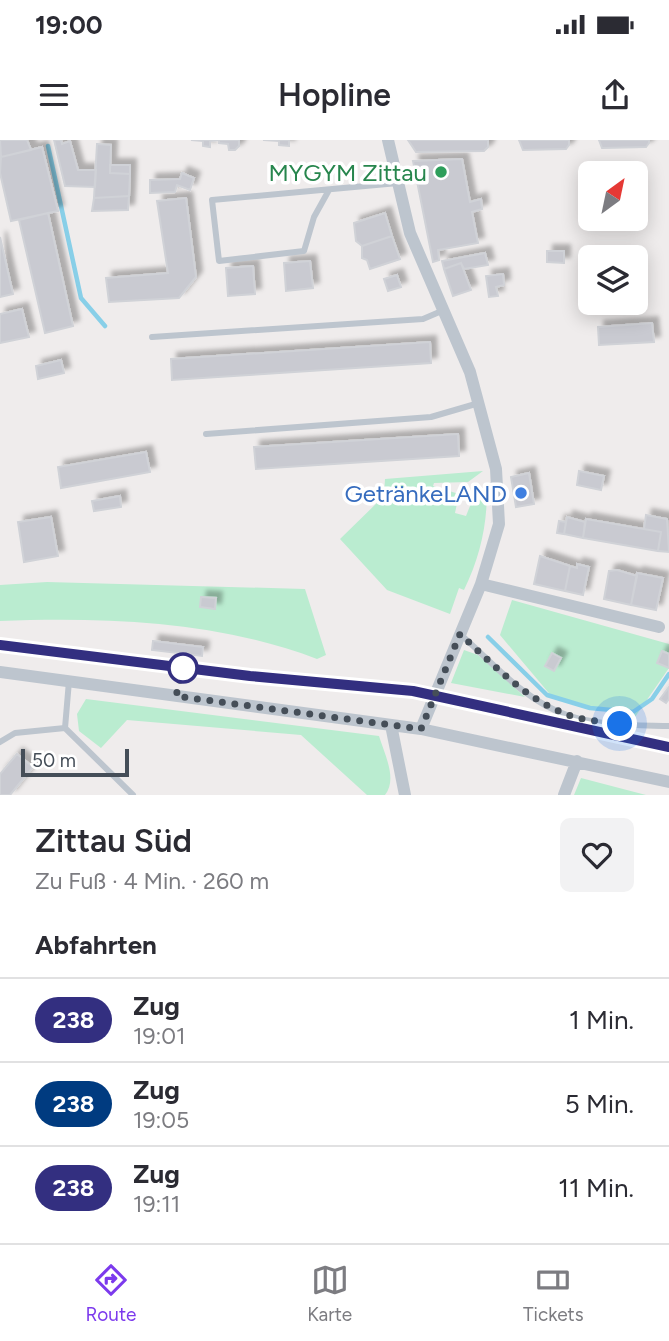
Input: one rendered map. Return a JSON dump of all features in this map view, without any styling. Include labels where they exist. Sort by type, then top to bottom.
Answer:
[{"type":"street","points":[[388,140],[410,233],[470,372],[496,468],[499,524],[481,584],[421,729]]},
{"type":"street","points":[[481,584],[659,627]]},
{"type":"street","points":[[0,672],[421,729],[669,782]]},
{"type":"street","points":[[391,725],[405,795]]},
{"type":"street","points":[[564,795],[577,761]]},
{"type":"lane","points":[[329,190],[314,217],[304,251],[219,261],[212,200],[398,183]]},
{"type":"lane","points":[[152,337],[423,319],[444,310]]},
{"type":"lane","points":[[206,434],[431,417],[479,403]]},
{"type":"lane","points":[[460,634],[525,692],[568,716],[620,724],[669,726]]},
{"type":"lane","points":[[65,728],[69,681]]},
{"type":"lane","points":[[0,742],[15,733],[65,728],[134,795]]},
{"type":"green space","points":[[483,471],[468,482],[434,483],[433,486],[459,494],[455,513],[466,516],[474,496],[487,490],[486,516],[478,553],[464,590],[459,588],[450,614],[387,590],[340,539],[384,496],[385,479]]},
{"type":"green space","points":[[47,582],[305,589],[326,655],[317,659],[241,636],[161,624],[80,620],[0,621],[0,585]]},
{"type":"green space","points":[[512,600],[669,644],[669,668],[635,717],[553,698],[500,635]]},
{"type":"green space","points":[[464,650],[478,655],[525,697],[451,683]]},
{"type":"green space","points":[[86,699],[379,736],[389,766],[389,789],[385,795],[367,795],[301,735],[127,720],[101,748],[79,731],[77,714]]},
{"type":"green space","points":[[581,778],[646,795],[574,795]]},
{"type":"building","points":[[0,140],[27,140],[31,150],[1,157]]},
{"type":"building","points":[[54,140],[61,140],[62,144],[70,141],[78,170],[96,170],[95,187],[65,186]]},
{"type":"building","points":[[191,140],[219,140],[210,141],[210,147],[203,146],[203,141]]},
{"type":"building","points":[[219,140],[239,140],[239,146],[235,150],[229,150],[228,144],[219,143]]},
{"type":"building","points":[[263,140],[289,140],[289,146],[279,145],[279,141]]},
{"type":"building","points":[[408,140],[488,140],[488,147],[484,151],[416,152]]},
{"type":"building","points":[[519,140],[569,140],[569,145],[566,149],[523,150]]},
{"type":"building","points":[[599,140],[649,140],[649,143],[646,147],[602,148]]},
{"type":"building","points":[[97,144],[111,145],[110,173],[130,174],[129,196],[94,198]]},
{"type":"building","points":[[42,147],[58,211],[11,221],[0,173],[1,157]]},
{"type":"building","points":[[462,159],[470,202],[481,199],[482,209],[472,212],[478,243],[438,250],[439,260],[433,262],[413,161]]},
{"type":"building","points":[[110,165],[130,165],[130,174],[110,173]]},
{"type":"building","points":[[182,173],[194,178],[190,190],[177,185],[175,192],[150,193],[150,180],[180,179]]},
{"type":"building","points":[[129,196],[128,210],[92,211],[94,198]]},
{"type":"building","points":[[186,198],[196,277],[179,298],[109,302],[106,278],[168,273],[157,201]]},
{"type":"building","points":[[48,213],[73,326],[45,333],[19,220]]},
{"type":"building","points":[[385,213],[392,236],[362,246],[356,241],[354,223]]},
{"type":"building","points":[[392,236],[400,259],[370,269],[367,260],[362,258],[362,246]]},
{"type":"building","points":[[0,237],[13,294],[0,297]]},
{"type":"building","points":[[547,251],[564,251],[564,263],[547,262]]},
{"type":"building","points":[[485,253],[488,265],[464,269],[461,263],[444,269],[442,261]]},
{"type":"building","points":[[310,261],[313,288],[286,291],[284,263]]},
{"type":"building","points":[[461,263],[471,290],[453,296],[444,269]]},
{"type":"building","points":[[253,266],[255,294],[228,296],[226,268]]},
{"type":"building","points":[[503,274],[504,285],[496,287],[498,296],[489,297],[486,276]]},
{"type":"building","points":[[397,275],[401,287],[388,291],[384,279]]},
{"type":"building","points":[[22,309],[29,337],[0,343],[0,314]]},
{"type":"building","points":[[652,323],[654,342],[599,345],[598,327]]},
{"type":"building","points":[[430,342],[431,363],[172,380],[171,359]]},
{"type":"building","points":[[61,360],[64,373],[38,379],[36,366]]},
{"type":"building","points":[[458,434],[459,456],[256,469],[254,447]]},
{"type":"building","points":[[146,452],[150,472],[61,488],[58,467]]},
{"type":"building","points":[[579,471],[604,476],[601,490],[577,485]]},
{"type":"building","points":[[529,473],[534,504],[516,507],[511,477]]},
{"type":"building","points":[[120,496],[121,507],[94,511],[92,501]]},
{"type":"building","points":[[646,515],[667,519],[669,552],[658,551],[661,532],[644,529]]},
{"type":"building","points":[[51,517],[58,556],[24,562],[18,522]]},
{"type":"building","points":[[567,517],[585,522],[583,538],[564,534]]},
{"type":"building","points":[[586,519],[661,532],[658,551],[583,538]]},
{"type":"building","points":[[559,521],[566,522],[564,534],[557,533]]},
{"type":"building","points":[[540,556],[570,566],[565,591],[534,584]]},
{"type":"building","points":[[577,564],[589,567],[583,595],[565,591],[570,566],[577,568]]},
{"type":"building","points":[[617,570],[637,576],[631,605],[604,599],[609,571]]},
{"type":"building","points":[[637,573],[663,578],[656,610],[631,605]]},
{"type":"building","points":[[201,597],[216,598],[215,609],[200,607]]},
{"type":"building","points":[[153,641],[203,647],[202,656],[152,650]]},
{"type":"building","points":[[662,651],[669,654],[669,668],[657,663]]},
{"type":"building","points":[[552,653],[561,658],[554,671],[545,666]]},
{"type":"building","points":[[669,687],[669,699],[666,703],[660,699]]},
{"type":"building","points":[[17,754],[33,767],[10,795],[0,795],[0,774]]},
{"type":"waterway","points":[[48,146],[81,298],[105,326]]},
{"type":"waterway","points":[[488,637],[547,695],[590,708],[633,712],[652,699],[669,674]]},
{"type":"railway","points":[[0,645],[250,676],[413,691],[669,747]]},
{"type":"train","name":"238","points":[[0,645],[250,676],[413,691],[669,747]]},
{"type":"place","name":"MYGYM Zittau","points":[[441,172]]},
{"type":"place","name":"GetränkeLAND","points":[[521,493]]},
{"type":"route","points":[[183,668],[176,696],[421,729],[460,634],[525,692],[547,706],[568,716],[620,724]]}]
